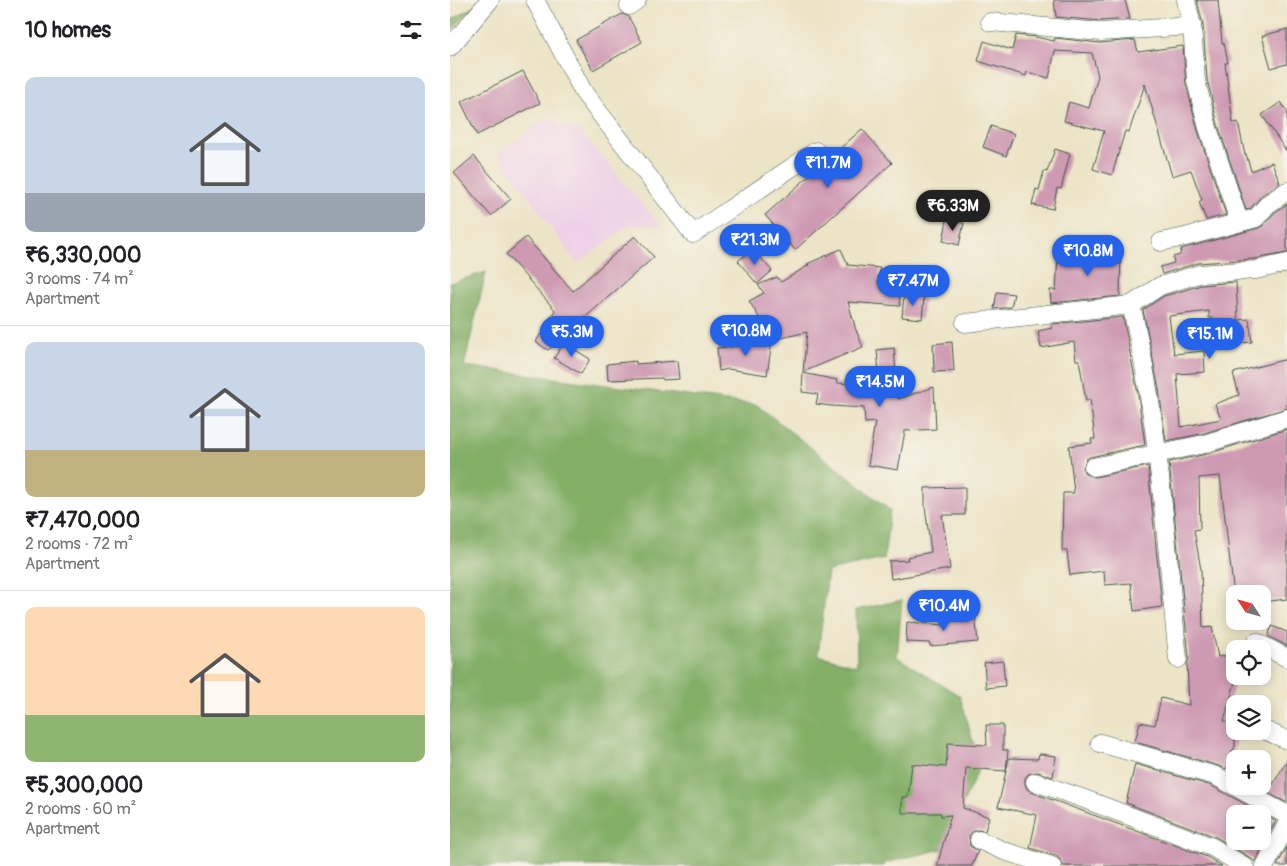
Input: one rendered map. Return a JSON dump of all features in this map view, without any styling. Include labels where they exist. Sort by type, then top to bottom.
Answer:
[{"type":"street","points":[[450,47],[490,0]]},
{"type":"street","points":[[536,0],[584,92],[693,234],[816,151]]},
{"type":"street","points":[[1186,0],[1192,26],[1196,81],[1208,128],[1239,221]]},
{"type":"street","points":[[990,22],[1101,32],[1192,26]]},
{"type":"street","points":[[1161,242],[1185,238],[1239,221],[1256,218],[1268,204],[1287,191]]},
{"type":"street","points":[[965,323],[1130,306],[1160,286],[1199,274],[1256,270],[1287,263]]},
{"type":"street","points":[[1130,306],[1140,343],[1156,454],[1178,659]]},
{"type":"street","points":[[1093,467],[1204,444],[1287,418]]},
{"type":"street","points":[[1271,650],[1287,658]]},
{"type":"street","points":[[1271,732],[1287,740]]},
{"type":"street","points":[[1100,743],[1216,776],[1287,815]]},
{"type":"street","points":[[1034,782],[1212,847],[1244,866]]},
{"type":"street","points":[[1265,866],[1287,824]]},
{"type":"street","points":[[979,840],[1004,851],[1052,866]]},
{"type":"shaded area","points":[[545,119],[579,130],[661,226],[630,225],[577,264],[498,154]]},
{"type":"green space","points":[[476,5],[450,31],[450,21]]},
{"type":"green space","points":[[486,272],[464,366],[757,405],[890,510],[884,559],[828,571],[818,655],[857,666],[856,610],[902,600],[897,657],[960,696],[980,766],[942,849],[885,863],[884,866],[450,866],[450,283]]},
{"type":"building","points":[[1054,0],[1125,0],[1130,19],[1101,21],[1056,17]]},
{"type":"building","points":[[1197,0],[1218,0],[1222,43],[1224,43],[1228,63],[1225,63],[1233,123],[1238,122],[1245,155],[1251,171],[1272,162],[1280,183],[1262,195],[1250,209],[1246,210],[1218,125],[1207,79],[1203,25]]},
{"type":"building","points":[[622,14],[628,16],[642,42],[593,70],[576,40]]},
{"type":"building","points":[[1287,29],[1287,64],[1271,68],[1262,36]]},
{"type":"building","points":[[1016,35],[1054,41],[1055,38],[1100,43],[1135,40],[1138,52],[1183,46],[1186,84],[1198,131],[1226,215],[1206,220],[1199,202],[1202,200],[1191,170],[1172,176],[1145,84],[1129,132],[1125,131],[1112,175],[1093,169],[1104,131],[1064,121],[1069,102],[1089,108],[1098,76],[1092,53],[1055,51],[1049,78],[1027,72],[1026,76],[978,61],[984,41],[1012,50]]},
{"type":"building","points":[[523,71],[540,103],[477,135],[461,102]]},
{"type":"building","points":[[1281,102],[1287,112],[1287,152],[1262,115]]},
{"type":"building","points":[[991,126],[1014,134],[1006,156],[983,147]]},
{"type":"building","points":[[862,129],[892,163],[795,250],[765,215]]},
{"type":"building","points":[[1055,149],[1070,154],[1061,189],[1057,188],[1053,209],[1032,205],[1036,189],[1039,190],[1044,171],[1047,172]]},
{"type":"building","points":[[474,156],[511,199],[491,216],[454,173]]},
{"type":"building","points":[[1287,204],[1287,253],[1254,259],[1198,263],[1162,274],[1160,267],[1174,263],[1173,257],[1180,255],[1181,249],[1259,228],[1275,212]]},
{"type":"building","points":[[947,220],[964,223],[959,245],[943,241]]},
{"type":"building","points":[[635,236],[654,257],[548,350],[536,342],[555,310],[506,254],[526,237],[573,291]]},
{"type":"building","points":[[753,249],[772,271],[757,284],[738,261]]},
{"type":"building","points":[[841,249],[848,265],[880,268],[878,283],[899,283],[900,306],[848,302],[863,347],[803,372],[807,332],[773,340],[749,301],[764,293],[758,285],[777,277],[781,282],[809,265],[807,264]]},
{"type":"building","points":[[1094,249],[1121,249],[1120,296],[1051,303],[1050,290],[1056,290],[1058,257],[1094,260]]},
{"type":"building","points":[[1236,282],[1238,320],[1249,319],[1252,342],[1216,345],[1213,318],[1209,318],[1209,311],[1169,316],[1174,354],[1204,351],[1205,372],[1177,374],[1181,427],[1221,419],[1215,404],[1239,395],[1233,373],[1287,359],[1287,408],[1201,434],[1166,441],[1159,390],[1143,310],[1164,296],[1201,285]]},
{"type":"building","points":[[997,292],[1014,294],[1011,307],[994,309]]},
{"type":"building","points":[[904,295],[924,297],[922,319],[902,317]]},
{"type":"building","points":[[1123,317],[1138,394],[1145,445],[1090,457],[1086,459],[1083,469],[1085,474],[1095,477],[1148,466],[1162,607],[1134,611],[1131,583],[1105,585],[1104,571],[1070,575],[1067,551],[1062,551],[1063,493],[1074,493],[1069,446],[1092,443],[1091,439],[1095,439],[1090,399],[1086,401],[1079,360],[1076,360],[1074,342],[1041,348],[1038,331],[1052,328],[1052,324]]},
{"type":"building","points":[[750,339],[772,341],[767,375],[728,369],[719,371],[717,348],[749,345]]},
{"type":"building","points":[[952,342],[954,371],[934,372],[933,344]]},
{"type":"building","points":[[564,343],[590,359],[581,374],[554,358]]},
{"type":"building","points":[[894,348],[898,399],[934,387],[936,429],[905,431],[898,470],[868,465],[875,422],[865,423],[864,408],[816,404],[818,394],[802,392],[803,373],[837,380],[836,383],[880,385],[877,350]]},
{"type":"building","points":[[636,361],[636,364],[677,361],[679,379],[608,380],[607,364]]},
{"type":"building","points":[[1287,429],[1287,599],[1271,601],[1271,585],[1233,585],[1220,476],[1199,478],[1200,529],[1194,530],[1201,570],[1203,628],[1212,627],[1218,657],[1226,656],[1226,685],[1234,685],[1231,695],[1226,695],[1224,721],[1226,722],[1226,740],[1235,740],[1235,746],[1233,750],[1226,750],[1226,769],[1135,742],[1140,722],[1155,725],[1161,698],[1189,705],[1187,665],[1189,658],[1169,462],[1207,454]]},
{"type":"building","points":[[965,487],[965,515],[942,515],[950,569],[891,579],[889,561],[908,560],[907,557],[931,552],[925,506],[925,488]]},
{"type":"building","points":[[975,615],[978,642],[930,646],[930,643],[906,642],[907,622],[944,625],[944,618]]},
{"type":"building","points":[[1272,626],[1287,632],[1287,646],[1268,636]]},
{"type":"building","points":[[1003,661],[1005,686],[986,688],[984,663]]},
{"type":"building","points":[[986,725],[1003,725],[1003,750],[1008,750],[1006,771],[966,768],[963,808],[989,817],[985,831],[977,830],[969,836],[970,846],[978,851],[972,866],[937,866],[951,815],[941,816],[941,813],[902,813],[902,797],[908,797],[912,764],[946,767],[948,743],[987,745]]},
{"type":"building","points":[[1039,754],[1056,756],[1053,777],[1038,772],[1028,774],[1025,778],[1025,784],[1031,792],[1207,857],[1222,866],[1062,866],[1060,859],[1056,856],[1030,848],[1037,815],[998,807],[1009,758],[1038,759]]},
{"type":"building","points":[[1287,760],[1287,803],[1271,795],[1271,788]]},
{"type":"building","points":[[1135,764],[1212,786],[1247,805],[1226,805],[1226,843],[1216,837],[1126,803]]},
{"type":"building","points":[[1271,818],[1276,821],[1271,831]]},
{"type":"building","points":[[1287,847],[1287,866],[1277,866]]},
{"type":"building","points":[[1237,850],[1261,850],[1255,862]]}]
